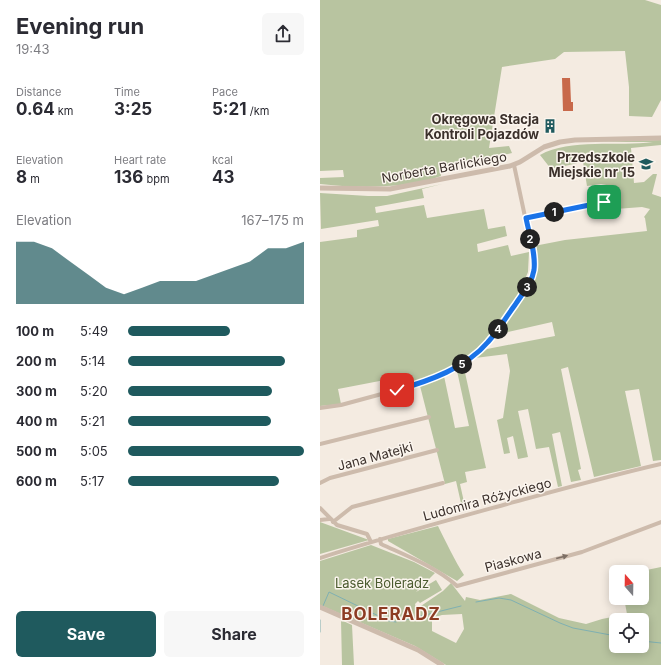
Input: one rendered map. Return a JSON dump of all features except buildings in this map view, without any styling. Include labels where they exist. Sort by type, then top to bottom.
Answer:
[{"type":"street","name":"Norberta Barlickiego","points":[[320,188],[390,189],[514,165],[544,147],[566,140],[661,138]]},
{"type":"street","points":[[320,408],[341,405],[414,385],[455,368],[472,358],[481,350],[502,324],[526,288],[534,270],[526,218],[514,165]]},
{"type":"street","points":[[526,218],[596,202],[616,202]]},
{"type":"street","points":[[320,444],[429,417]]},
{"type":"street","name":"Jana Matejki","points":[[320,483],[330,478],[437,450]]},
{"type":"street","name":"Ludomira Różyckiego","points":[[320,558],[380,539],[618,474],[661,464]]},
{"type":"street","points":[[333,522],[352,507],[443,483]]},
{"type":"street","points":[[320,508],[329,519],[341,527],[367,534],[371,542]]},
{"type":"street","points":[[320,520],[329,519]]},
{"type":"street","name":"Piaskowa","points":[[380,539],[381,544],[419,561],[449,578],[457,586],[590,550],[661,522]]},
{"type":"street","points":[[320,607],[414,648],[442,665]]},
{"type":"green space","points":[[320,0],[645,0],[661,5],[661,100],[652,117],[629,116],[629,87],[625,51],[564,52],[555,59],[502,67],[489,148],[509,146],[512,153],[440,169],[441,176],[413,183],[365,187],[320,184],[320,178],[344,177],[343,170],[320,171]]},
{"type":"green space","points":[[661,140],[661,145],[631,148],[634,183],[644,182],[653,174],[657,174],[652,194],[661,197],[661,460],[653,461],[639,389],[625,391],[641,466],[594,477],[568,367],[561,369],[581,469],[578,470],[581,480],[571,482],[560,432],[552,434],[562,486],[558,487],[549,447],[536,449],[528,409],[518,411],[528,457],[518,459],[513,436],[507,438],[510,453],[504,454],[497,420],[503,418],[510,371],[507,354],[475,358],[487,349],[555,336],[552,322],[499,334],[530,286],[534,275],[534,246],[565,240],[647,231],[644,217],[650,209],[642,207],[616,209],[612,186],[601,184],[587,186],[583,162],[551,169],[540,155],[566,146],[653,142],[591,142]]},
{"type":"green space","points":[[442,184],[422,189],[424,198],[375,207],[376,213],[424,205],[427,218],[484,209],[488,229],[505,226],[507,236],[477,244],[478,252],[508,245],[511,256],[529,252],[528,272],[523,284],[525,287],[499,326],[481,347],[462,362],[428,379],[393,390],[390,379],[338,389],[341,404],[320,406],[320,242],[357,237],[357,230],[379,226],[378,220],[321,229],[320,193],[387,196]]},
{"type":"green space","points":[[464,368],[486,468],[465,472],[467,482],[460,484],[466,511],[463,512],[456,481],[445,484],[420,386],[444,376],[455,428],[469,426],[457,371]]},
{"type":"green space","name":"Lasek Boleradz","points":[[320,522],[369,540],[320,554]]},
{"type":"green space","points":[[438,526],[464,575],[457,581],[388,541],[388,539]]},
{"type":"green space","points":[[371,545],[414,562],[435,573],[416,592],[436,580],[442,590],[420,603],[418,601],[415,604],[415,610],[443,591],[451,583],[465,601],[466,597],[480,600],[511,594],[559,618],[586,624],[609,618],[609,653],[649,653],[649,613],[627,613],[625,605],[649,605],[649,570],[661,567],[661,665],[446,665],[415,646],[320,605],[320,561]],"holes":[[[462,614],[464,629],[456,643],[432,631],[432,618],[442,615]]]},
{"type":"green space","points":[[341,620],[352,625],[354,665],[342,665]]},
{"type":"waterway","points":[[323,606],[329,592],[389,621],[396,622]]},
{"type":"waterway","points":[[476,602],[499,598],[511,600],[573,628],[609,635]]},
{"type":"waterway","points":[[401,621],[461,606]]},
{"type":"waterway","points":[[320,620],[320,632]]},
{"type":"waterway","points":[[649,642],[661,643]]},
{"type":"place","name":"Okręgowa Stacja Kontroli Pojazdów","points":[[550,126]]},
{"type":"place","name":"Przedszkole Miejskie nr 15","points":[[646,164]]},
{"type":"district","name":"BOLERADZ","points":[[391,614]]},
{"type":"route","points":[[397,390],[414,385],[455,368],[472,358],[481,350],[502,324],[526,288],[534,270],[526,218],[596,202],[604,202]]}]
